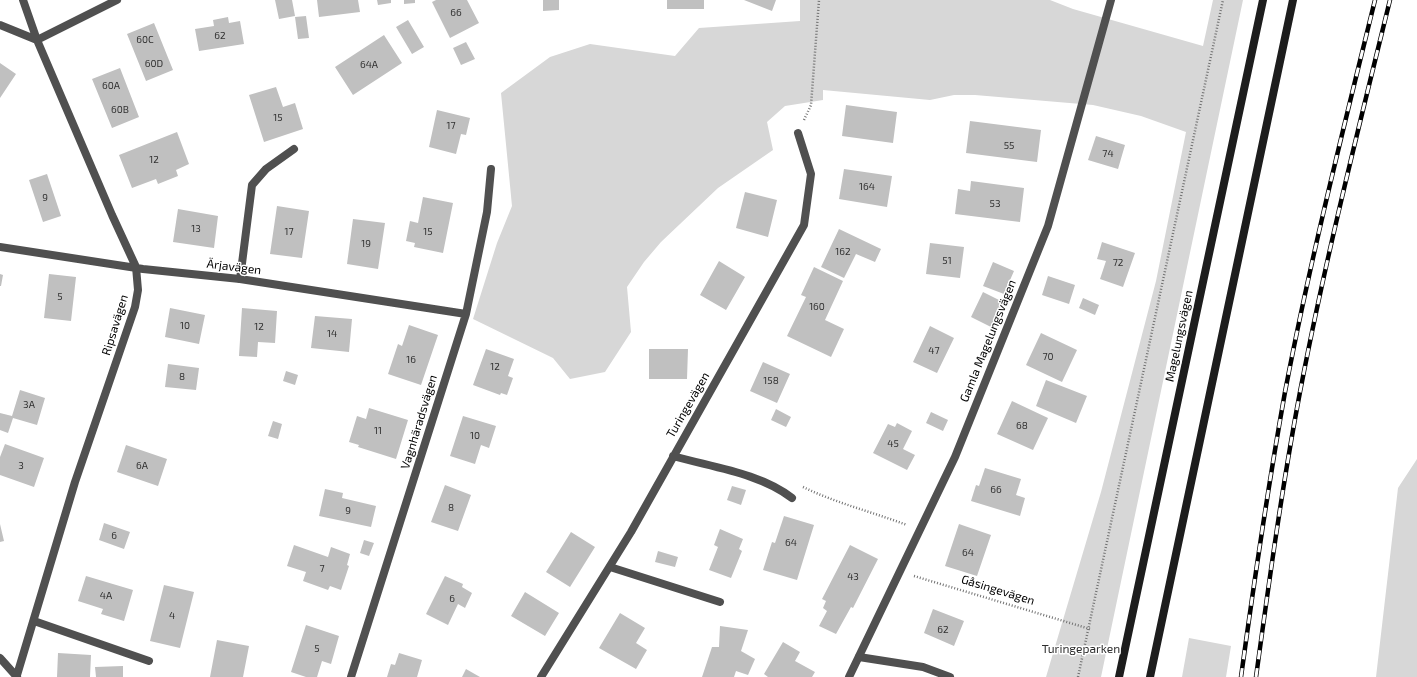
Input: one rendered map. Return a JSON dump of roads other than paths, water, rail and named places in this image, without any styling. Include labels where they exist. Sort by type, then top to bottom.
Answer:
[{"type":"main road","name":"Magelungsvägen","points":[[1119,677],[1263,0]]},
{"type":"main road","points":[[1150,677],[1293,0]]},
{"type":"street","name":"Ripsavägen","points":[[17,676],[75,482],[135,307],[138,290],[136,267],[112,215],[37,40],[22,0]]},
{"type":"street","points":[[0,25],[37,40],[117,0]]},
{"type":"street","name":"Gamla Magelungsvägen","points":[[849,677],[860,657],[955,457],[1048,226],[1111,0]]},
{"type":"street","name":"Turingevägen","points":[[541,677],[610,567],[804,225],[811,174],[798,133]]},
{"type":"street","points":[[240,279],[252,185],[266,169],[294,149]]},
{"type":"street","name":"Vagnhäradsvägen","points":[[351,677],[466,314],[487,212],[491,169]]},
{"type":"street","name":"Ärjavägen","points":[[0,247],[136,267],[240,279],[466,314]]},
{"type":"street","points":[[673,456],[759,479],[780,488],[792,498]]},
{"type":"street","points":[[610,567],[720,602]]},
{"type":"street","points":[[34,621],[149,660]]},
{"type":"street","points":[[860,657],[923,667],[950,677]]},
{"type":"street","points":[[0,658],[17,676]]},
{"type":"railway","points":[[1241,677],[1285,392],[1316,245],[1375,0]]},
{"type":"railway","points":[[1256,677],[1271,570],[1300,392],[1331,245],[1390,0]]},
{"type":"park label","name":"Turingeparken","points":[[1081,649]]}]
